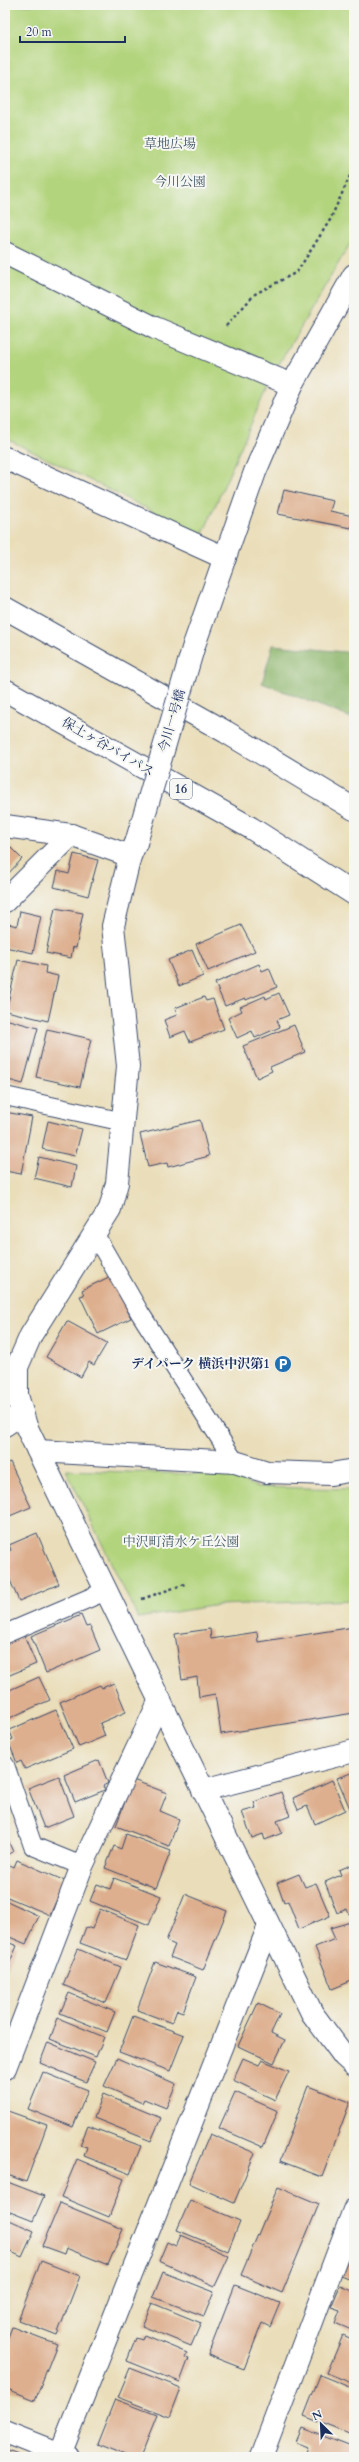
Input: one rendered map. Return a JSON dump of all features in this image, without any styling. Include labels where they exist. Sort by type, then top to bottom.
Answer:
[{"type":"main road","points":[[5,253],[155,328],[292,385]]},
{"type":"main road","name":"今川一号橋","points":[[354,276],[292,385],[255,472],[194,645],[133,850],[113,926],[128,1066],[124,1122],[117,1183],[110,1209],[31,1335],[17,1367],[17,1395],[14,1419],[38,1451],[312,2012],[354,2065]]},
{"type":"main road","points":[[5,458],[225,558]]},
{"type":"main road","points":[[5,608],[226,732],[354,809]]},
{"type":"main road","name":"保土ヶ谷バイパス","points":[[5,690],[251,828],[354,894]]},
{"type":"main road","points":[[5,826],[71,836],[133,850]]},
{"type":"main road","points":[[5,901],[71,836]]},
{"type":"main road","points":[[38,1451],[235,1462],[267,1472],[331,1474],[354,1470]]},
{"type":"main road","points":[[5,2068],[82,1866],[160,1700]]},
{"type":"main road","points":[[203,1790],[354,1751]]},
{"type":"main road","points":[[5,2432],[62,2456],[269,1926]]},
{"type":"main road","points":[[261,2457],[354,2210]]},
{"type":"lane","points":[[5,1096],[124,1122]]},
{"type":"lane","points":[[94,1233],[140,1313],[235,1462]]},
{"type":"lane","points":[[5,1634],[111,1600]]},
{"type":"lane","points":[[5,1765],[34,1846],[82,1866]]},
{"type":"path","points":[[206,348],[255,294],[297,272],[330,220],[354,167]]},
{"type":"path","points":[[111,1600],[160,1591],[185,1584]]},
{"type":"green space","name":"今川公園","points":[[5,5],[354,5],[354,237],[272,376],[202,536],[5,438]]},
{"type":"green space","points":[[273,645],[354,653],[354,719],[262,683]]},
{"type":"green space","name":"中沢町清水ケ丘公園","points":[[66,1470],[227,1475],[258,1487],[354,1489],[354,1600],[218,1605],[138,1618]]},
{"type":"building","points":[[284,490],[333,501],[330,511],[353,516],[351,528],[278,514]]},
{"type":"building","points":[[5,842],[22,859],[5,877]]},
{"type":"building","points":[[74,854],[98,860],[88,896],[54,887],[58,871],[69,874]]},
{"type":"building","points":[[55,908],[83,913],[76,948],[73,947],[71,958],[46,953]]},
{"type":"building","points":[[20,911],[41,916],[33,953],[5,947],[5,923],[17,926]]},
{"type":"building","points":[[241,925],[255,951],[208,971],[196,944]]},
{"type":"building","points":[[192,950],[203,976],[179,986],[168,960]]},
{"type":"building","points":[[18,960],[46,966],[45,973],[58,976],[48,1021],[6,1011]]},
{"type":"building","points":[[259,964],[262,971],[269,968],[277,987],[246,1000],[245,998],[225,1006],[215,983]]},
{"type":"building","points":[[279,993],[289,1015],[277,1020],[280,1027],[255,1038],[252,1031],[237,1038],[228,1018],[242,1011],[240,1007],[265,996],[266,999]]},
{"type":"building","points":[[204,997],[206,1001],[213,999],[224,1029],[190,1042],[185,1031],[170,1037],[164,1020],[177,1015],[175,1008]]},
{"type":"building","points":[[5,1019],[38,1028],[23,1084],[5,1079]]},
{"type":"building","points":[[294,1025],[305,1052],[270,1067],[272,1071],[257,1078],[243,1046]]},
{"type":"building","points":[[47,1029],[91,1039],[80,1087],[36,1077]]},
{"type":"building","points":[[5,1112],[32,1117],[21,1174],[5,1171]]},
{"type":"building","points":[[200,1120],[209,1156],[168,1167],[167,1163],[148,1167],[140,1134]]},
{"type":"building","points":[[48,1121],[82,1129],[75,1156],[42,1149]]},
{"type":"building","points":[[39,1157],[76,1166],[72,1187],[34,1178]]},
{"type":"building","points":[[111,1276],[131,1318],[98,1334],[80,1296],[84,1295],[82,1290]]},
{"type":"building","points":[[67,1321],[107,1343],[94,1365],[89,1362],[81,1377],[46,1357]]},
{"type":"building","points":[[10,1462],[31,1507],[5,1518],[5,1464]]},
{"type":"building","points":[[37,1533],[59,1584],[19,1601],[5,1569],[5,1553],[11,1550],[9,1545]]},
{"type":"building","points":[[81,1615],[86,1627],[90,1626],[100,1650],[46,1673],[31,1636]]},
{"type":"building","points":[[354,1627],[354,1713],[221,1734],[215,1694],[199,1697],[197,1677],[182,1680],[175,1634],[210,1629],[211,1639],[257,1632],[258,1642]]},
{"type":"building","points":[[24,1635],[36,1664],[5,1677],[5,1643]]},
{"type":"building","points":[[39,1677],[50,1700],[5,1720],[5,1692]]},
{"type":"building","points":[[114,1683],[126,1712],[100,1723],[105,1736],[79,1747],[60,1702],[100,1685],[102,1688]]},
{"type":"building","points":[[56,1710],[73,1749],[25,1769],[21,1761],[17,1763],[8,1741],[13,1739],[9,1730]]},
{"type":"building","points":[[99,1760],[108,1783],[103,1786],[105,1790],[75,1802],[64,1775]]},
{"type":"building","points":[[354,1772],[354,1818],[337,1778]]},
{"type":"building","points":[[59,1776],[74,1816],[44,1828],[28,1788]]},
{"type":"building","points":[[133,1780],[167,1793],[160,1811],[179,1819],[169,1846],[116,1826]]},
{"type":"building","points":[[332,1780],[345,1810],[315,1824],[307,1806],[298,1810],[293,1798]]},
{"type":"building","points":[[281,1792],[290,1816],[277,1821],[282,1833],[265,1840],[263,1834],[252,1838],[242,1812],[256,1808],[254,1802]]},
{"type":"building","points":[[5,1833],[13,1852],[5,1856]]},
{"type":"building","points":[[126,1834],[171,1851],[156,1888],[105,1868],[114,1846],[121,1849]]},
{"type":"building","points":[[17,1860],[65,1881],[50,1915],[5,1896],[5,1876],[10,1865],[14,1867]]},
{"type":"building","points":[[351,1865],[354,1872],[354,1912],[349,1914],[347,1909],[337,1913],[325,1882],[341,1875],[339,1870]]},
{"type":"building","points":[[299,1874],[305,1887],[316,1883],[330,1916],[299,1929],[288,1901],[284,1903],[277,1883]]},
{"type":"building","points":[[114,1878],[161,1896],[149,1925],[90,1901],[97,1884],[110,1889]]},
{"type":"building","points":[[185,1894],[227,1911],[203,1970],[170,1957],[175,1945],[166,1941]]},
{"type":"building","points":[[5,1900],[39,1916],[26,1944],[5,1935]]},
{"type":"building","points":[[100,1909],[139,1925],[126,1960],[80,1943],[86,1927],[92,1929]]},
{"type":"building","points":[[354,1921],[354,1980],[332,1989],[315,1947],[335,1939],[330,1928]]},
{"type":"building","points":[[5,1941],[17,1946],[5,1973]]},
{"type":"building","points":[[78,1949],[121,1967],[106,2003],[63,1985]]},
{"type":"building","points":[[155,1962],[196,1977],[183,2012],[177,2010],[172,2023],[137,2010]]},
{"type":"building","points":[[69,1993],[115,2012],[107,2032],[60,2013]]},
{"type":"building","points":[[258,2003],[280,2014],[271,2033],[285,2040],[274,2063],[238,2046]]},
{"type":"building","points":[[133,2016],[184,2035],[170,2071],[119,2052]]},
{"type":"building","points":[[58,2018],[104,2037],[96,2057],[50,2039]]},
{"type":"building","points":[[48,2042],[95,2062],[86,2082],[40,2063]]},
{"type":"building","points":[[117,2058],[176,2084],[166,2108],[144,2099],[142,2103],[104,2086]]},
{"type":"building","points":[[243,2058],[259,2065],[262,2060],[289,2071],[275,2100],[233,2080]]},
{"type":"building","points":[[43,2072],[88,2090],[73,2127],[28,2109]]},
{"type":"building","points":[[308,2086],[350,2102],[322,2177],[280,2161]]},
{"type":"building","points":[[235,2092],[278,2111],[263,2147],[219,2128]]},
{"type":"building","points":[[103,2094],[161,2118],[151,2141],[94,2118]]},
{"type":"building","points":[[5,2110],[47,2125],[26,2182],[5,2174],[5,2165],[9,2155],[5,2154]]},
{"type":"building","points":[[88,2126],[141,2146],[130,2174],[84,2156],[87,2147],[80,2145]]},
{"type":"building","points":[[210,2134],[255,2153],[234,2203],[189,2183]]},
{"type":"building","points":[[77,2159],[124,2179],[109,2217],[61,2197]]},
{"type":"building","points":[[5,2181],[44,2196],[33,2221],[5,2210]]},
{"type":"building","points":[[278,2187],[319,2204],[282,2293],[241,2275]]},
{"type":"building","points":[[190,2200],[240,2221],[228,2251],[177,2230]]},
{"type":"building","points":[[60,2203],[123,2229],[108,2265],[66,2248],[64,2254],[42,2246]]},
{"type":"building","points":[[5,2218],[34,2231],[22,2257],[5,2249]]},
{"type":"building","points":[[181,2235],[229,2256],[215,2286],[159,2261],[167,2242],[176,2246]]},
{"type":"building","points":[[354,2247],[354,2281],[341,2276]]},
{"type":"building","points":[[41,2261],[80,2276],[57,2335],[18,2320]]},
{"type":"building","points":[[163,2272],[214,2292],[204,2316],[153,2297]]},
{"type":"building","points":[[235,2285],[280,2303],[270,2327],[262,2323],[244,2369],[208,2355]]},
{"type":"building","points":[[340,2286],[354,2292],[354,2331],[335,2323],[340,2310],[331,2307]]},
{"type":"building","points":[[152,2303],[201,2323],[191,2346],[142,2326]]},
{"type":"building","points":[[12,2327],[57,2344],[35,2400],[5,2388],[5,2345]]},
{"type":"building","points":[[144,2335],[187,2353],[185,2357],[189,2358],[180,2382],[127,2361],[136,2338],[142,2340]]},
{"type":"building","points":[[343,2335],[354,2340],[354,2384],[327,2373]]},
{"type":"building","points":[[130,2368],[181,2388],[170,2417],[118,2397]]},
{"type":"building","points":[[320,2375],[354,2389],[354,2436],[304,2416]]},
{"type":"building","points":[[115,2399],[157,2415],[140,2457],[130,2457],[97,2444]]},
{"type":"building","points":[[302,2428],[354,2448],[354,2457],[304,2457],[308,2447],[296,2442]]},
{"type":"building","points":[[5,2449],[18,2454],[17,2457],[5,2457]]},
{"type":"place","name":"デイパーク 横浜中沢第1","points":[[283,1364]]},
{"type":"park label","name":"草地広場","points":[[170,144]]}]
